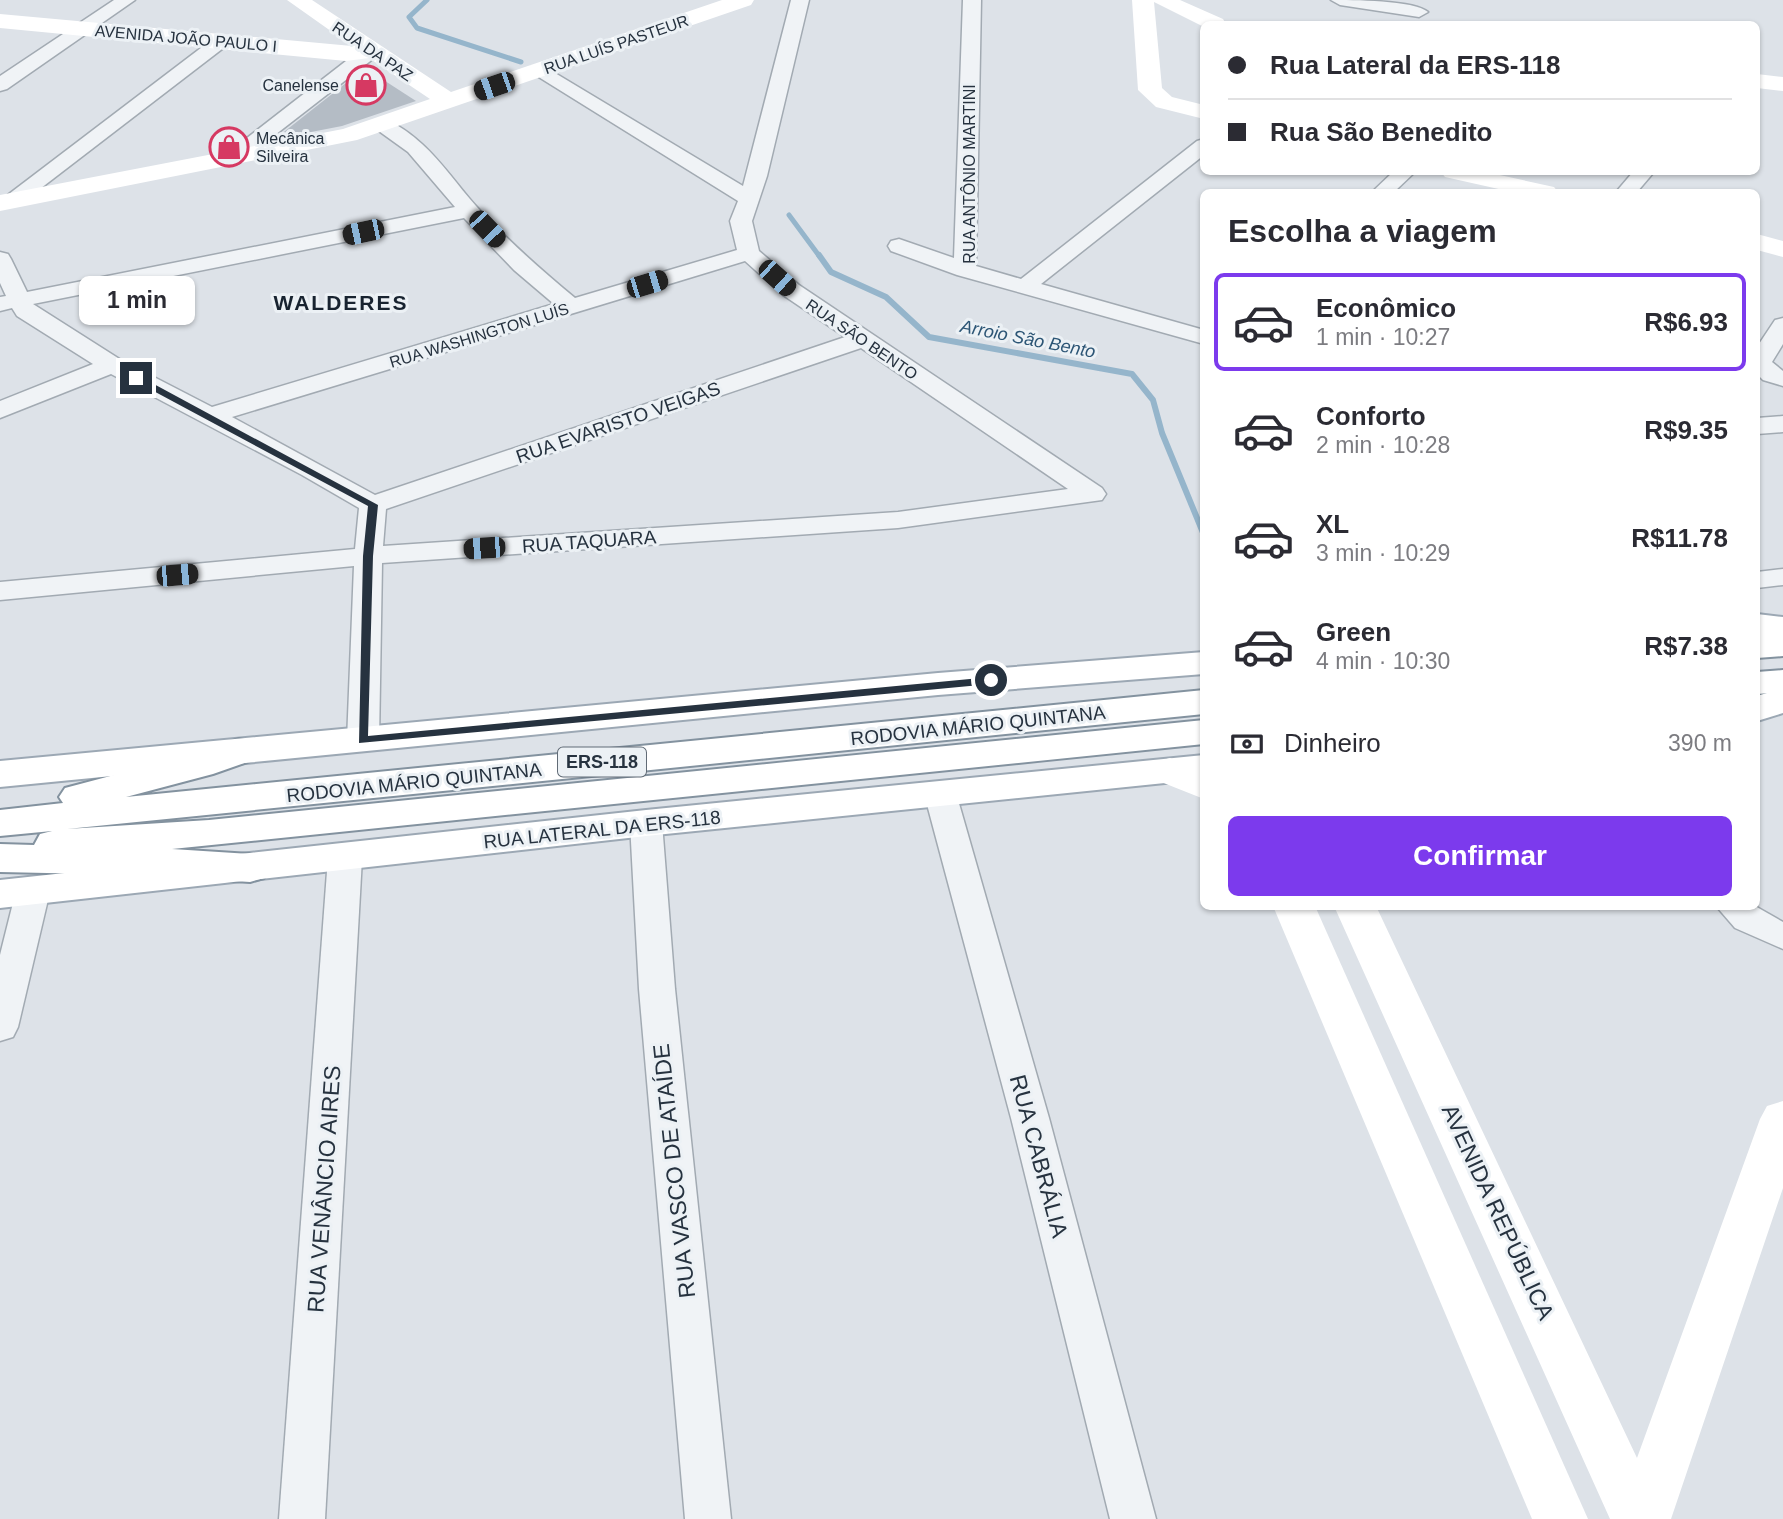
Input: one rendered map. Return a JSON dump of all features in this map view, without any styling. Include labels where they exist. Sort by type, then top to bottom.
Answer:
[{"type":"main road","name":"RUA DA PAZ","points":[[298,0],[450,102]]},
{"type":"main road","name":"RUA LUÍS PASTEUR","points":[[6,202],[232,159],[383,125],[743,0]]},
{"type":"main road","points":[[1143,0],[1150,90],[1164,102],[1200,111]]},
{"type":"main road","points":[[1168,1],[1209,21]]},
{"type":"main road","name":"AVENIDA JOÃO PAULO I","points":[[0,2],[117,6],[347,33]]},
{"type":"main road","name":"AVENIDA JOÃO PAULO I","points":[[0,20],[346,54],[371,51]]},
{"type":"main road","points":[[1760,81],[1783,84]]},
{"type":"main road","points":[[1468,175],[1531,189]]},
{"type":"main road","points":[[1760,244],[1783,249]]},
{"type":"main road","points":[[1760,615],[1783,613]]},
{"type":"main road","points":[[1760,625],[1783,628]]},
{"type":"main road","points":[[1760,647],[1783,645]]},
{"type":"main road","points":[[0,774],[938,684],[1200,663]]},
{"type":"main road","points":[[1760,683],[1783,681]]},
{"type":"main road","points":[[1760,710],[1783,700]]},
{"type":"main road","name":"RODOVIA MÁRIO QUINTANA","points":[[0,821],[1200,702]]},
{"type":"main road","points":[[1760,711],[1783,710]]},
{"type":"main road","name":"RODOVIA MÁRIO QUINTANA","points":[[0,848],[209,833],[1200,732]]},
{"type":"main road","points":[[0,821],[199,765],[239,751]]},
{"type":"main road","name":"RUA LATERAL DA ERS-118","points":[[17,892],[345,858],[646,822],[940,793],[1193,775]]},
{"type":"main road","points":[[0,858],[141,861],[250,868]]},
{"type":"main road","points":[[1315,910],[1296,912],[1560,1519]]},
{"type":"main road","name":"AVENIDA REPÚBLICA","points":[[1356,910],[1641,1519]]},
{"type":"main road","points":[[1374,1091],[1438,1083]]},
{"type":"main road","points":[[1641,1519],[1783,1119]]},
{"type":"street","points":[[749,253],[741,221],[750,199],[751,173],[800,0]]},
{"type":"street","name":"RUA ANTÔNIO MARTINI","points":[[972,0],[965,270],[1200,336]]},
{"type":"street","points":[[1340,0],[1419,12]]},
{"type":"street","points":[[1,84],[117,6]]},
{"type":"street","points":[[6,202],[220,42]]},
{"type":"street","points":[[232,159],[371,51]]},
{"type":"street","points":[[548,68],[695,143]]},
{"type":"street","points":[[548,68],[635,130],[750,199]]},
{"type":"street","points":[[635,130],[659,123]]},
{"type":"street","points":[[383,125],[415,148],[469,211],[522,265],[571,307]]},
{"type":"street","points":[[1024,287],[1200,148]]},
{"type":"street","points":[[1385,189],[1402,175]]},
{"type":"street","points":[[1629,189],[1641,175]]},
{"type":"street","points":[[9,302],[469,211]]},
{"type":"street","points":[[899,246],[965,270]]},
{"type":"street","name":"RUA WASHINGTON LUÍS","points":[[210,416],[749,253]]},
{"type":"street","name":"RUA SÃO BENTO","points":[[749,253],[791,290],[1093,494]]},
{"type":"street","points":[[0,259],[9,302]]},
{"type":"street","points":[[9,302],[112,365],[373,505],[368,556],[363,741]]},
{"type":"street","points":[[1760,361],[1783,325]]},
{"type":"street","name":"RUA EVARISTO VEIGAS","points":[[373,505],[863,339]]},
{"type":"street","points":[[1760,364],[1772,375],[1783,379]]},
{"type":"street","points":[[0,410],[112,365]]},
{"type":"street","points":[[1760,426],[1783,424]]},
{"type":"street","name":"RUA TAQUARA","points":[[0,591],[368,556],[898,520],[1093,494]]},
{"type":"street","points":[[1760,580],[1783,577]]},
{"type":"street","name":"RUA CABRÁLIA","points":[[940,793],[1030,1118],[1133,1519]]},
{"type":"street","name":"RUA VASCO DE ATAÍDE","points":[[646,822],[657,989],[708,1519]]},
{"type":"street","name":"RUA VENÂNCIO AIRES","points":[[302,1519],[345,858]]},
{"type":"street","points":[[0,1027],[17,892]]},
{"type":"street","points":[[1737,910],[1747,919],[1783,937]]},
{"type":"building","name":"Canelense","points":[[365,68],[416,101],[342,126],[275,139]]},
{"type":"waterway","points":[[427,0],[409,17],[417,28],[521,62]]},
{"type":"waterway","name":"Arroio São Bento","points":[[789,215],[820,257]]},
{"type":"waterway","name":"Arroio São Bento","points":[[819,255],[831,272],[886,297],[929,337],[1132,374],[1153,400],[1162,433],[1200,525]]},
{"type":"place","name":"Canelense","points":[[366,85]]},
{"type":"place","name":"Mecânica Silveira","points":[[229,147]]},
{"type":"district","name":"WALDERES","points":[[341,303]]},
{"type":"route","points":[[136,378],[311,469],[373,505],[368,556],[363,741],[991,680]]}]
